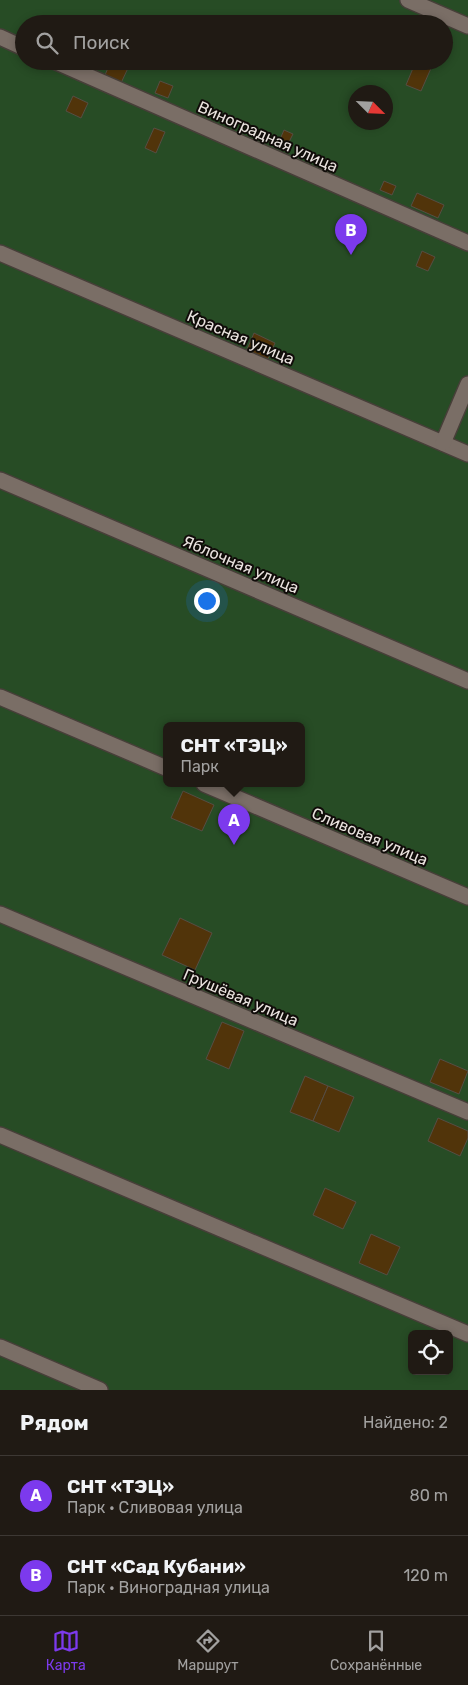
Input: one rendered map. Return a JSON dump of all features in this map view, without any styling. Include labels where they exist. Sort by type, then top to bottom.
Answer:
[{"type":"street","points":[[408,0],[443,15]]},
{"type":"street","points":[[453,20],[468,26]]},
{"type":"street","points":[[0,38],[15,44]]},
{"type":"street","name":"Виноградная улица","points":[[74,70],[468,243]]},
{"type":"street","name":"Красная улица","points":[[0,253],[468,454]]},
{"type":"street","points":[[443,443],[468,384]]},
{"type":"street","name":"Яблочная улица","points":[[0,480],[468,681]]},
{"type":"street","points":[[0,696],[163,767]]},
{"type":"street","name":"Сливовая улица","points":[[211,787],[468,897]]},
{"type":"street","name":"Грушёвая улица","points":[[0,914],[468,1112]]},
{"type":"street","points":[[0,1134],[468,1334]]},
{"type":"street","points":[[0,1347],[100,1390]]},
{"type":"green space","points":[[0,0],[468,0],[468,1390],[0,1390]]},
{"type":"building","points":[[107,70],[127,70],[121,83],[105,75]]},
{"type":"building","points":[[412,70],[430,70],[421,91],[406,85]]},
{"type":"building","points":[[160,81],[173,86],[168,98],[155,93]]},
{"type":"building","points":[[73,96],[88,103],[81,118],[66,111]]},
{"type":"building","points":[[154,128],[165,132],[156,153],[145,148]]},
{"type":"building","points":[[284,130],[293,134],[285,150],[277,146]]},
{"type":"building","points":[[384,181],[396,186],[392,195],[380,190]]},
{"type":"building","points":[[417,193],[444,205],[438,218],[411,206]]},
{"type":"building","points":[[422,251],[435,257],[428,271],[416,266]]},
{"type":"building","points":[[254,333],[275,343],[266,363],[245,354]]},
{"type":"building","points":[[183,791],[214,805],[202,831],[171,818]]},
{"type":"building","points":[[180,918],[212,933],[195,970],[162,955]]},
{"type":"building","points":[[222,1022],[244,1031],[229,1069],[206,1059]]},
{"type":"building","points":[[440,1059],[468,1071],[459,1094],[430,1082]]},
{"type":"building","points":[[305,1076],[328,1086],[313,1121],[290,1112]]},
{"type":"building","points":[[328,1086],[354,1097],[339,1132],[313,1121]]},
{"type":"building","points":[[438,1118],[468,1131],[468,1138],[460,1156],[428,1141]]},
{"type":"building","points":[[325,1188],[356,1202],[343,1229],[313,1215]]},
{"type":"building","points":[[371,1234],[400,1247],[387,1275],[359,1263]]},
{"type":"place","name":"СНТ «Сад Кубани»","points":[[351,255]]},
{"type":"place","name":"СНТ «ТЭЦ»","points":[[234,845]]}]
